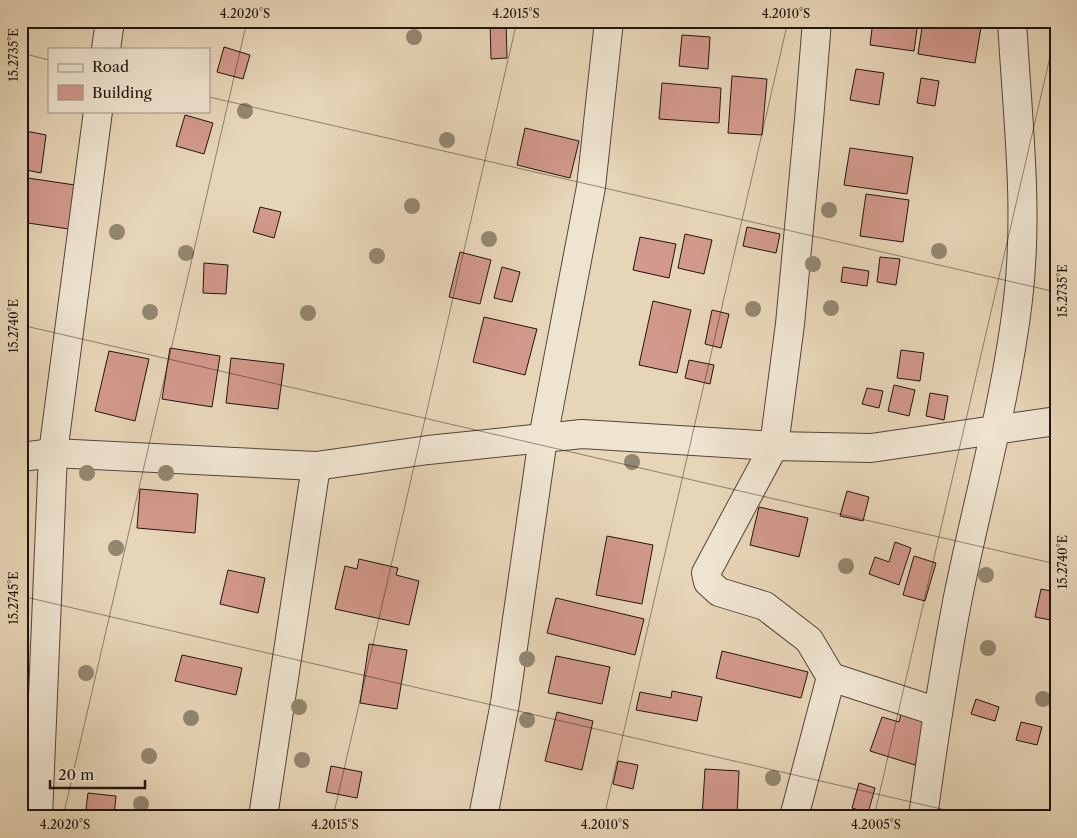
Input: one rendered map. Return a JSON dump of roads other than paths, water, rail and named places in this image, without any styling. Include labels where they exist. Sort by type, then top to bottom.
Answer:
[{"type":"street","points":[[106,48],[110,21]]},
{"type":"street","points":[[483,817],[505,703],[543,438],[591,187],[609,21]]},
{"type":"street","points":[[817,21],[790,314],[774,446],[706,573],[708,582],[718,592],[766,606],[808,640],[831,678],[938,712]]},
{"type":"street","points":[[923,817],[938,712],[958,598],[997,429],[1018,299],[1023,209],[1012,21]]},
{"type":"street","points":[[38,817],[53,453],[98,112]]},
{"type":"street","points":[[21,457],[53,453],[316,466],[428,450],[582,434],[774,446],[871,448],[1056,421]]},
{"type":"street","points":[[263,817],[316,466]]},
{"type":"street","points":[[794,817],[831,678]]}]
